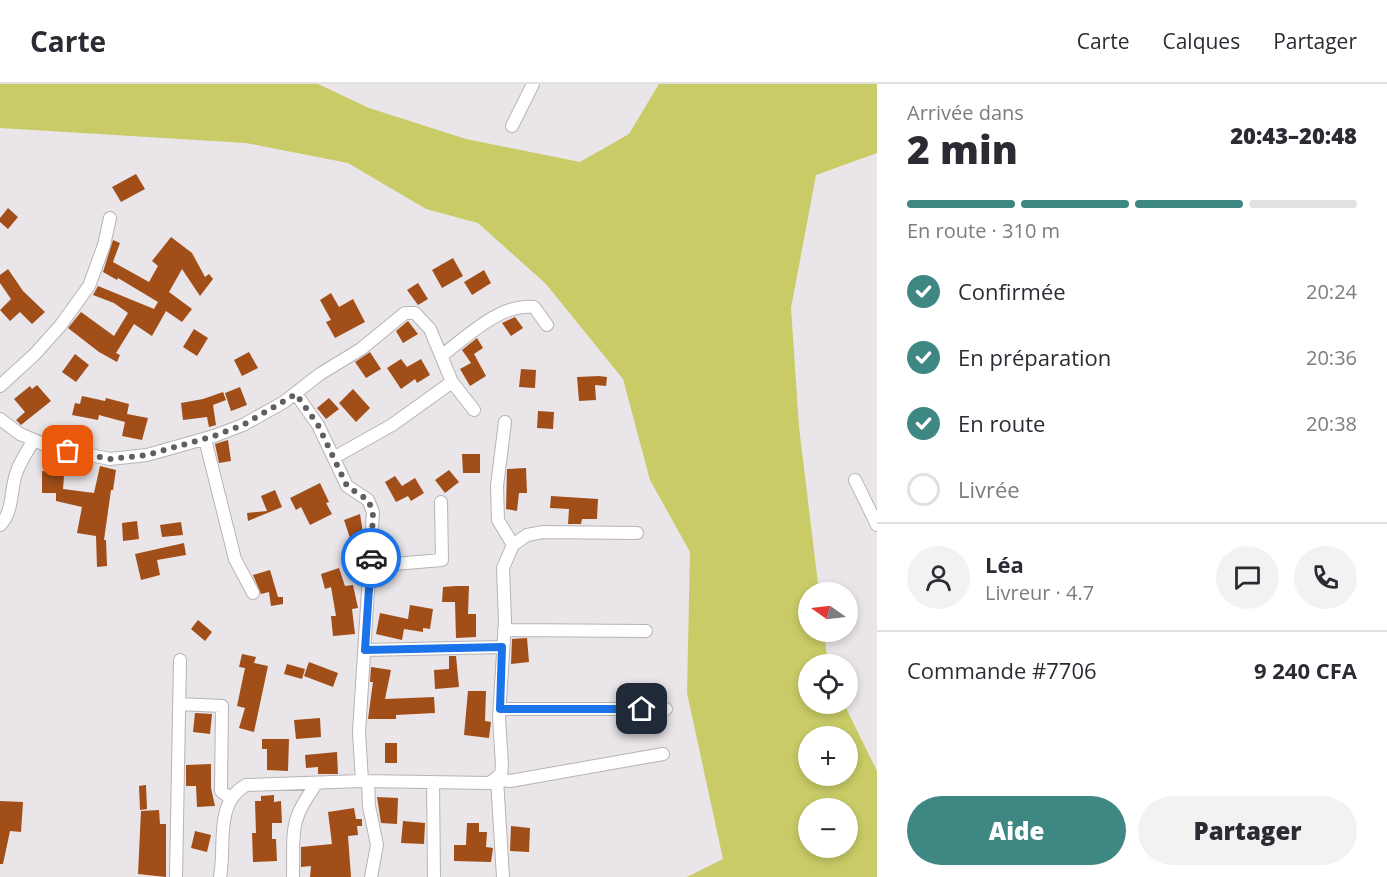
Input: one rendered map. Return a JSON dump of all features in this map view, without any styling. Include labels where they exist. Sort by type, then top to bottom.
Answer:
[{"type":"street","points":[[512,126],[533,84]]},
{"type":"street","points":[[0,386],[35,354],[60,326],[89,286],[104,244],[110,218]]},
{"type":"street","points":[[441,356],[499,314],[523,306],[534,307],[548,325]]},
{"type":"street","points":[[0,419],[33,441],[50,447],[122,459],[205,439],[243,425],[296,394],[320,374],[361,349],[405,313],[415,313],[430,329],[452,382],[474,410]]},
{"type":"street","points":[[335,457],[392,425],[452,382]]},
{"type":"street","points":[[296,394],[318,425],[347,486],[368,500],[373,512],[359,732],[377,845],[371,877]]},
{"type":"street","points":[[505,422],[497,486],[498,520],[513,545]]},
{"type":"street","points":[[205,439],[235,559],[253,593]]},
{"type":"street","points":[[0,525],[9,511],[17,468],[33,441]]},
{"type":"street","points":[[855,480],[877,525]]},
{"type":"street","points":[[370,566],[442,560],[441,502]]},
{"type":"street","points":[[219,877],[225,810],[236,790],[246,785],[365,781],[490,783],[497,779],[501,774],[502,765],[500,709],[504,630],[503,568],[513,545],[527,535],[543,532],[637,533]]},
{"type":"street","points":[[504,630],[646,631]]},
{"type":"street","points":[[365,650],[502,647]]},
{"type":"street","points":[[176,877],[180,660]]},
{"type":"street","points":[[179,704],[222,706],[221,791],[230,798]]},
{"type":"street","points":[[500,709],[666,709]]},
{"type":"street","points":[[497,779],[510,781],[663,754]]},
{"type":"street","points":[[497,779],[503,877]]},
{"type":"street","points":[[433,782],[434,877]]},
{"type":"street","points":[[294,877],[293,835],[296,816],[300,806],[317,783]]},
{"type":"shaded area","points":[[0,84],[318,84],[369,108],[466,139],[580,162],[629,134],[659,84],[877,84],[877,153],[816,175],[791,308],[799,427],[818,582],[798,582],[798,642],[825,642],[827,654],[798,654],[798,714],[849,714],[855,726],[798,726],[798,786],[858,786],[858,732],[877,771],[877,877],[687,877],[723,859],[687,693],[690,552],[650,480],[623,379],[546,284],[478,223],[426,209],[348,163],[246,143],[0,128]]},
{"type":"building","points":[[136,174],[145,189],[121,202],[112,187]]},
{"type":"building","points":[[8,208],[18,217],[8,229],[0,222],[0,218]]},
{"type":"building","points":[[171,237],[192,253],[205,277],[209,274],[213,279],[200,296],[182,269],[169,292],[192,309],[182,322],[166,311],[152,336],[134,324],[116,353],[120,355],[117,362],[99,352],[68,328],[81,312],[114,336],[128,313],[114,303],[93,295],[98,286],[154,309],[158,302],[118,278],[117,280],[103,272],[113,240],[120,243],[113,262],[149,282],[158,266],[152,261]]},
{"type":"building","points":[[453,258],[463,276],[442,288],[432,270]]},
{"type":"building","points":[[8,269],[23,291],[45,312],[32,324],[20,312],[10,321],[0,310],[11,299],[0,283],[0,275]]},
{"type":"building","points":[[484,270],[491,283],[472,295],[464,282]]},
{"type":"building","points":[[418,283],[428,299],[418,305],[407,290]]},
{"type":"building","points":[[331,293],[339,307],[353,299],[365,322],[335,338],[326,322],[331,320],[320,300]]},
{"type":"building","points":[[515,317],[523,328],[511,336],[502,323]]},
{"type":"building","points":[[408,321],[418,334],[403,343],[396,331]]},
{"type":"building","points":[[194,329],[208,338],[197,356],[183,347]]},
{"type":"building","points":[[477,338],[483,348],[474,354],[486,376],[470,386],[460,369],[471,363],[462,350]]},
{"type":"building","points":[[249,352],[258,368],[242,376],[234,360]]},
{"type":"building","points":[[370,352],[381,369],[366,378],[355,362]]},
{"type":"building","points":[[75,354],[89,365],[76,382],[62,372]]},
{"type":"building","points":[[401,359],[407,367],[421,359],[430,375],[417,383],[415,379],[401,389],[387,368]]},
{"type":"building","points":[[521,369],[536,370],[535,388],[519,387]]},
{"type":"building","points":[[577,377],[607,377],[606,386],[595,385],[596,400],[579,401]]},
{"type":"building","points":[[37,385],[51,401],[21,425],[16,420],[25,412],[14,399],[30,386],[32,389]]},
{"type":"building","points":[[240,387],[247,405],[231,411],[225,393]]},
{"type":"building","points":[[353,389],[370,408],[356,422],[339,403]]},
{"type":"building","points":[[223,392],[226,400],[213,405],[216,425],[209,427],[207,417],[183,420],[181,403]]},
{"type":"building","points":[[82,396],[105,401],[106,398],[129,404],[127,414],[148,418],[142,440],[122,436],[125,422],[99,415],[98,420],[72,415],[75,403],[80,404]]},
{"type":"building","points":[[329,398],[339,409],[326,419],[317,408]]},
{"type":"building","points":[[538,411],[554,412],[553,429],[537,428]]},
{"type":"building","points":[[228,440],[231,461],[219,463],[215,444]]},
{"type":"building","points":[[462,454],[480,454],[480,473],[463,473]]},
{"type":"building","points":[[100,466],[116,470],[104,540],[106,540],[107,566],[97,567],[96,536],[77,533],[82,507],[56,501],[56,493],[42,493],[42,471],[56,472],[55,476],[64,476],[63,489],[94,493]]},
{"type":"building","points":[[526,468],[527,493],[519,493],[517,511],[506,509],[507,469]]},
{"type":"building","points":[[449,470],[459,482],[445,493],[435,480]]},
{"type":"building","points":[[395,476],[402,486],[415,478],[424,493],[411,501],[408,496],[396,502],[385,482]]},
{"type":"building","points":[[320,483],[332,514],[310,525],[301,507],[296,510],[290,498]]},
{"type":"building","points":[[275,490],[282,507],[248,521],[247,513],[267,511],[261,496]]},
{"type":"building","points":[[551,496],[598,499],[597,519],[582,519],[581,524],[568,524],[569,509],[550,508]]},
{"type":"building","points":[[360,514],[363,533],[350,538],[344,520]]},
{"type":"building","points":[[137,521],[139,539],[123,541],[122,523]]},
{"type":"building","points":[[181,522],[183,535],[162,537],[160,525]]},
{"type":"building","points":[[184,543],[186,555],[157,560],[160,575],[141,580],[135,554]]},
{"type":"building","points":[[339,568],[345,586],[353,585],[358,608],[352,609],[355,634],[333,636],[331,616],[336,616],[331,587],[325,589],[321,574]]},
{"type":"building","points":[[270,570],[278,597],[283,597],[283,604],[271,606],[269,592],[261,594],[253,575]]},
{"type":"building","points":[[469,586],[468,614],[476,614],[476,637],[456,638],[455,602],[442,602],[443,587]]},
{"type":"building","points":[[410,605],[433,609],[430,629],[423,628],[423,632],[404,629],[402,640],[376,634],[380,613],[408,619]]},
{"type":"building","points":[[198,620],[212,632],[205,641],[191,629]]},
{"type":"building","points":[[527,638],[529,662],[511,664],[512,639]]},
{"type":"building","points":[[242,654],[256,657],[254,663],[268,666],[254,732],[239,728],[245,708],[237,706],[245,668],[239,667]]},
{"type":"building","points":[[449,656],[456,656],[459,687],[435,689],[434,670],[449,669]]},
{"type":"building","points":[[309,662],[338,673],[333,687],[304,676]]},
{"type":"building","points":[[287,664],[305,669],[302,679],[284,674]]},
{"type":"building","points":[[371,667],[391,670],[385,699],[434,697],[435,713],[396,715],[396,719],[368,719],[373,682],[370,682]]},
{"type":"building","points":[[468,691],[486,691],[485,721],[491,722],[489,738],[464,735]]},
{"type":"building","points":[[195,713],[212,714],[210,734],[193,732]]},
{"type":"building","points":[[320,718],[321,737],[296,739],[294,720]]},
{"type":"building","points":[[262,739],[289,739],[288,771],[267,770],[267,749],[262,749]]},
{"type":"building","points":[[385,743],[397,743],[397,763],[385,763]]},
{"type":"building","points":[[337,752],[338,774],[318,774],[318,767],[306,768],[305,755]]},
{"type":"building","points":[[211,764],[211,788],[215,806],[197,807],[196,786],[186,786],[186,765]]},
{"type":"building","points":[[146,785],[147,809],[140,810],[139,786]]},
{"type":"building","points":[[274,795],[274,802],[281,801],[282,823],[272,823],[272,839],[276,839],[277,861],[253,862],[252,833],[256,833],[255,801],[261,801],[261,796]]},
{"type":"building","points":[[377,797],[398,798],[397,824],[381,823]]},
{"type":"building","points":[[0,801],[23,802],[21,832],[10,831],[3,864],[0,864]]},
{"type":"building","points":[[354,808],[356,819],[362,819],[362,826],[357,826],[358,835],[348,836],[351,877],[310,877],[311,866],[301,867],[301,847],[332,844],[328,812]]},
{"type":"building","points":[[159,810],[160,824],[166,824],[166,877],[138,874],[141,811]]},
{"type":"building","points":[[403,821],[425,823],[424,844],[401,843]]},
{"type":"building","points":[[467,823],[479,823],[479,832],[487,832],[486,847],[493,848],[491,862],[454,861],[454,845],[466,845]]},
{"type":"building","points":[[511,826],[530,828],[529,852],[510,851]]},
{"type":"building","points":[[195,831],[211,835],[207,852],[191,848]]},
{"type":"way so far","points":[[68,451],[110,459],[147,455],[214,436],[243,425],[296,394],[318,425],[347,486],[368,500],[371,506],[373,512],[371,558]]},
{"type":"route","points":[[371,558],[365,650],[502,647],[500,709],[642,709]]}]
